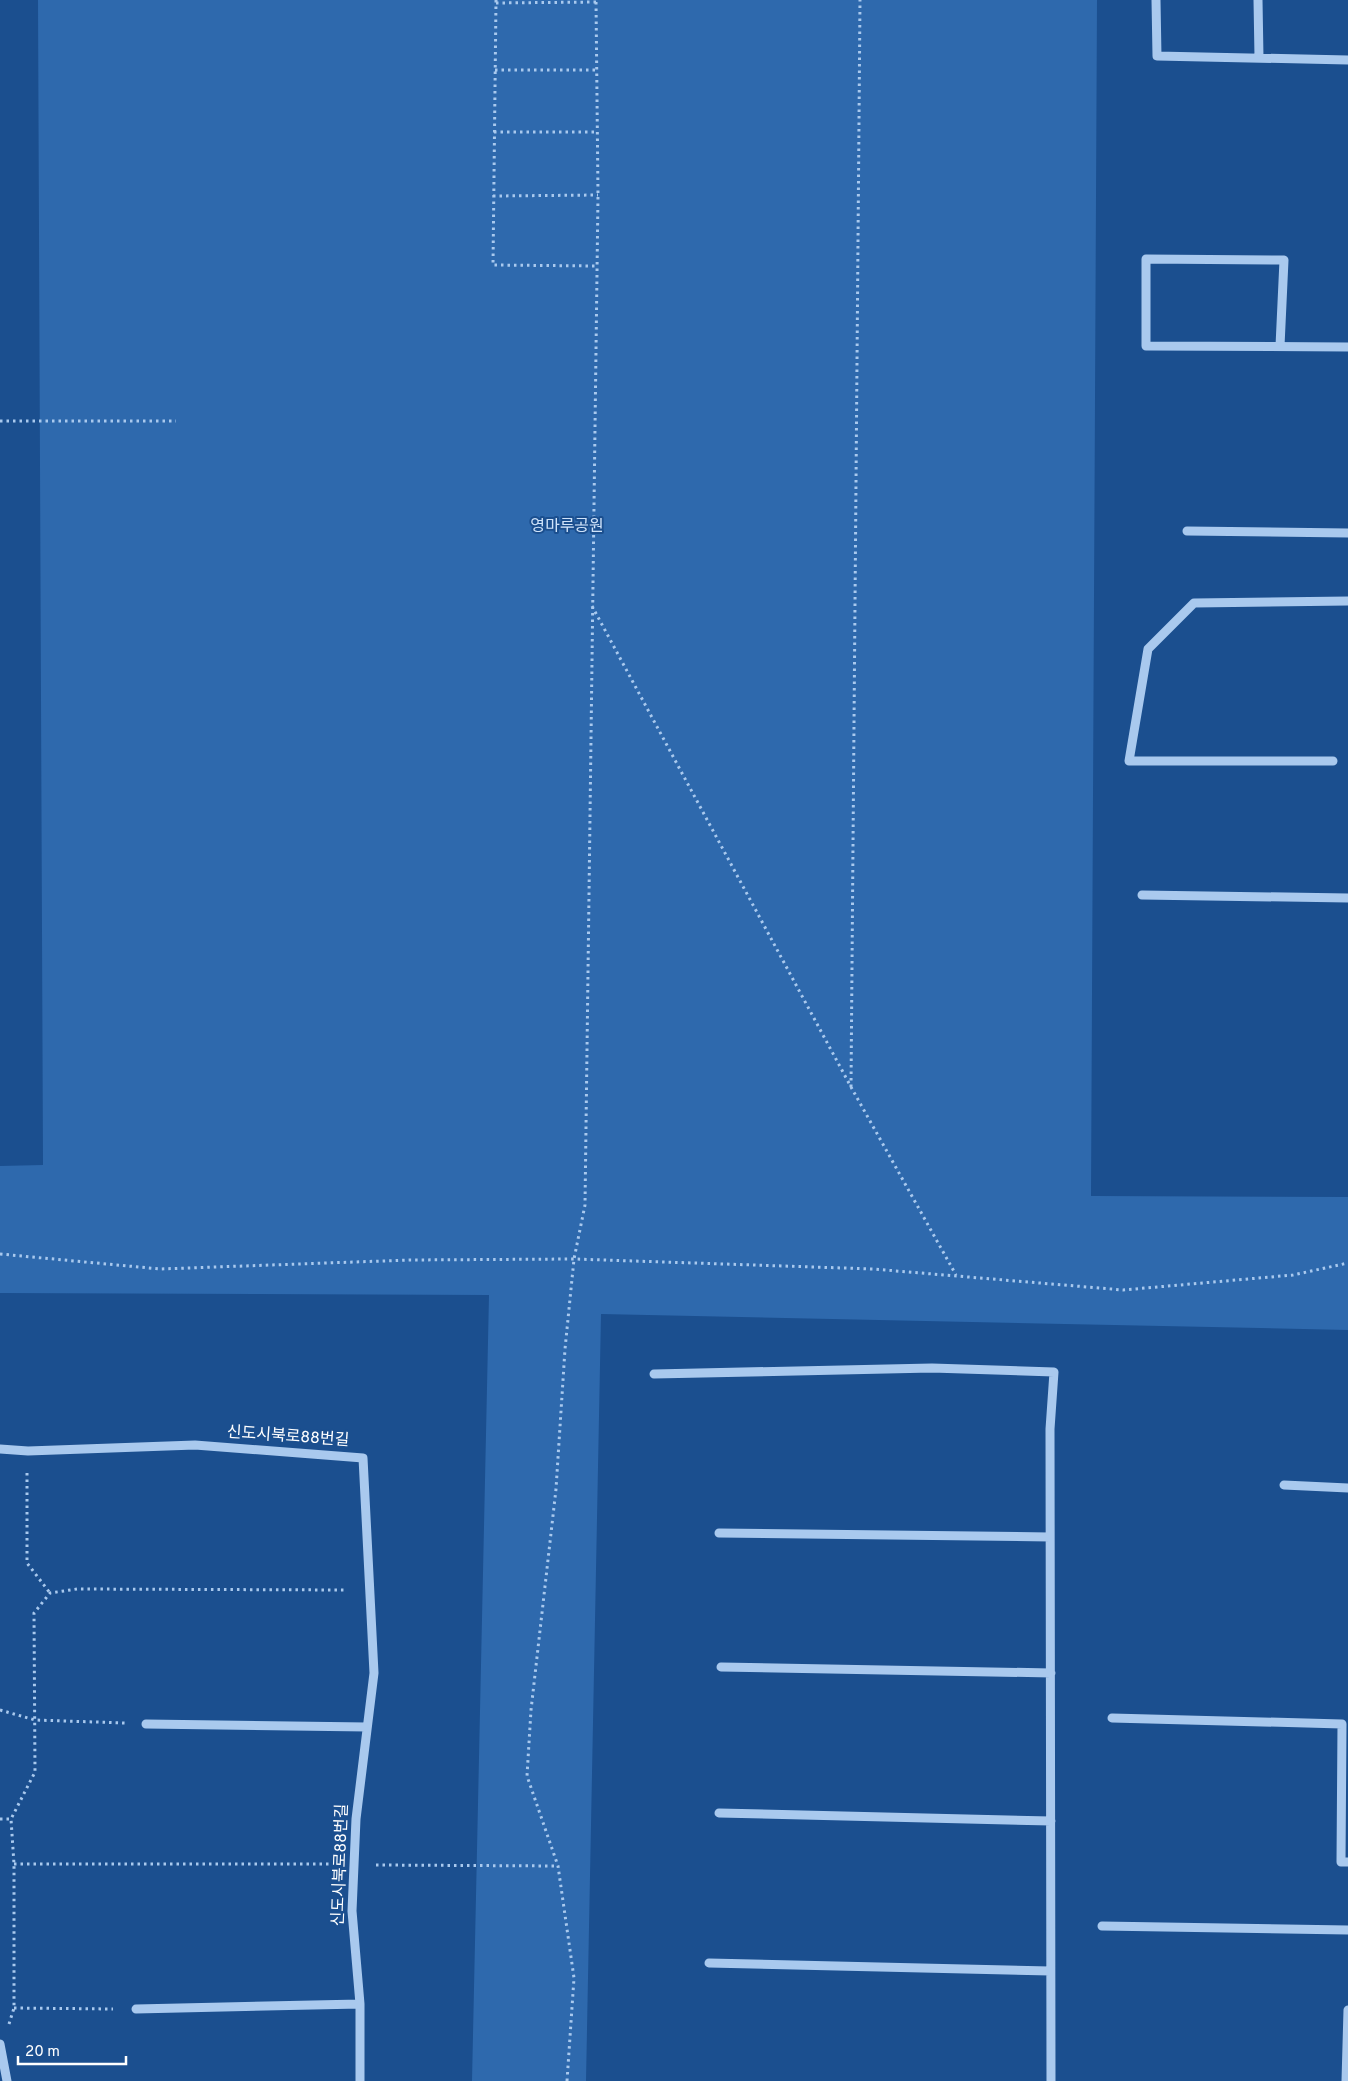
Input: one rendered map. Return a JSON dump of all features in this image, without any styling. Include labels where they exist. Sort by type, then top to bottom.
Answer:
[{"type":"street","points":[[1156,0],[1157,56],[1348,60]]},
{"type":"street","points":[[1258,0],[1259,57]]},
{"type":"street","points":[[1280,346],[1284,260],[1146,260],[1146,346],[1348,347]]},
{"type":"street","points":[[1187,531],[1348,533]]},
{"type":"street","points":[[1333,761],[1129,761],[1148,649],[1194,603],[1348,601]]},
{"type":"street","points":[[1142,895],[1348,898]]},
{"type":"street","points":[[654,1374],[932,1368],[1054,1372],[1050,1429],[1051,2081]]},
{"type":"street","name":"신도시북로88번길","points":[[0,1449],[28,1451],[195,1445],[363,1458],[374,1673],[356,1819],[352,1912],[360,2004],[360,2081]]},
{"type":"street","points":[[1284,1485],[1348,1488]]},
{"type":"street","points":[[719,1533],[1050,1537]]},
{"type":"street","points":[[721,1667],[1051,1673]]},
{"type":"street","points":[[1112,1718],[1342,1724],[1341,1862],[1348,1862]]},
{"type":"street","points":[[146,1724],[367,1727]]},
{"type":"street","points":[[719,1813],[1051,1821]]},
{"type":"street","points":[[1102,1926],[1348,1930]]},
{"type":"street","points":[[709,1963],[1050,1971]]},
{"type":"street","points":[[136,2009],[360,2004]]},
{"type":"street","points":[[1346,2081],[1348,2010]]},
{"type":"street","points":[[1,2045],[7,2081]]},
{"type":"path","points":[[850,1087],[860,0]]},
{"type":"path","points":[[568,2081],[574,1978],[558,1866],[527,1776],[531,1710],[556,1488],[565,1349],[574,1259],[585,1205],[598,195],[596,1],[496,2],[493,265],[596,266]]},
{"type":"path","points":[[495,70],[597,70]]},
{"type":"path","points":[[494,132],[598,132]]},
{"type":"path","points":[[493,196],[598,195]]},
{"type":"path","points":[[0,421],[176,421]]},
{"type":"path","points":[[592,606],[850,1087],[956,1275]]},
{"type":"path","points":[[0,1254],[160,1270],[410,1260],[574,1259],[873,1269],[1123,1290],[1293,1275],[1348,1263]]},
{"type":"path","points":[[28,1451],[27,1563],[50,1593]]},
{"type":"path","points":[[1,2045],[14,2008],[14,1864],[11,1819],[35,1772],[34,1613],[50,1593],[77,1588],[369,1590]]},
{"type":"path","points":[[0,1710],[35,1720],[146,1724]]},
{"type":"path","points":[[0,1818],[11,1819]]},
{"type":"path","points":[[14,1864],[558,1866]]},
{"type":"path","points":[[14,2008],[136,2009]]},
{"type":"green space","name":"영마루공원","points":[[38,0],[1097,0],[1091,1196],[1348,1197],[1348,1330],[601,1314],[586,2081],[472,2081],[489,1295],[0,1293],[0,1166],[43,1165]]}]
